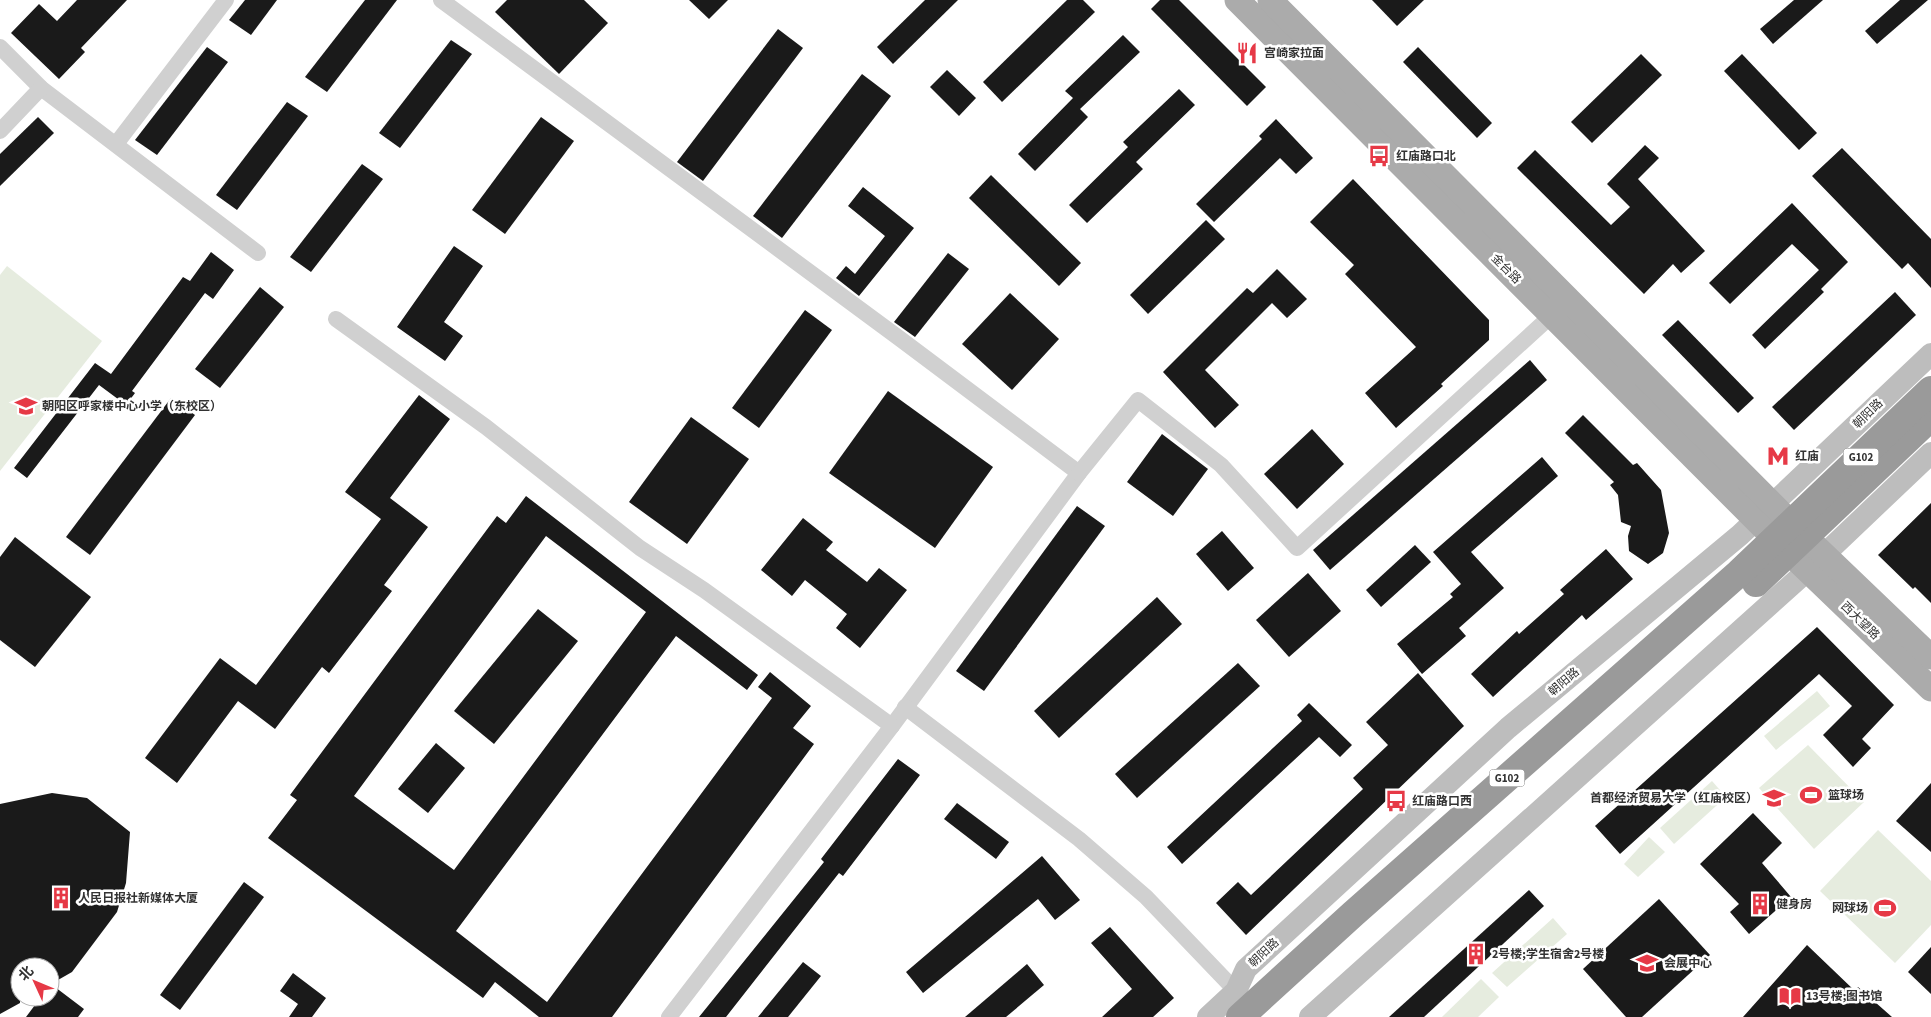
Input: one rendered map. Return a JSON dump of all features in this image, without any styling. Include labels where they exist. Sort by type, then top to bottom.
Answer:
[{"type":"highway","name":"朝阳路","points":[[1264,1017],[1790,538],[1931,390]]},
{"type":"highway","name":"朝阳路","points":[[1238,1004],[1931,417]]},
{"type":"main road","name":"金台路","points":[[1237,0],[1552,316],[1790,538]]},
{"type":"main road","name":"金台路","points":[[1270,0],[1790,538]]},
{"type":"main road","name":"西大望路","points":[[1790,538],[1931,657]]},
{"type":"main road","name":"西大望路","points":[[1790,538],[1931,689]]},
{"type":"street","points":[[116,144],[226,0]]},
{"type":"street","points":[[441,0],[1079,473]]},
{"type":"street","points":[[0,47],[41,88],[258,253]]},
{"type":"street","points":[[0,132],[41,88]]},
{"type":"street","points":[[669,1017],[892,726],[1079,473],[1138,400],[1221,465],[1297,548],[1552,316]]},
{"type":"street","points":[[336,319],[486,427],[640,548],[704,590],[892,726]]},
{"type":"street","name":"朝阳路","points":[[1310,1017],[1790,538],[1931,354]]},
{"type":"street","name":"朝阳路","points":[[1208,1017],[1238,1004],[1246,969],[1508,728],[1790,538],[1931,452]]},
{"type":"street","points":[[905,707],[1094,852],[1146,897],[1238,1004]]},
{"type":"shaded area","name":"朝阳区呼家楼中心小学（东校区）","points":[[7,266],[102,341],[0,471],[0,275]]},
{"type":"shaded area","points":[[1817,691],[1830,706],[1776,750],[1764,736]]},
{"type":"shaded area","name":"篮球场","points":[[1808,745],[1864,802],[1814,849],[1759,788]]},
{"type":"shaded area","points":[[1712,781],[1726,797],[1674,844],[1660,828]]},
{"type":"shaded area","name":"网球场","points":[[1878,830],[1931,881],[1931,925],[1895,963],[1820,891]]},
{"type":"shaded area","points":[[1649,837],[1665,852],[1638,877],[1624,864]]},
{"type":"shaded area","points":[[1553,918],[1567,934],[1507,987],[1492,973]]},
{"type":"shaded area","points":[[1481,979],[1499,997],[1478,1017],[1442,1017]]},
{"type":"building","points":[[77,0],[127,0],[81,48],[85,52],[59,79],[11,33],[39,4],[57,21]]},
{"type":"building","points":[[245,0],[277,0],[251,35],[229,20]]},
{"type":"building","points":[[365,0],[397,0],[327,92],[305,77]]},
{"type":"building","points":[[507,0],[584,0],[608,23],[559,74],[495,12]]},
{"type":"building","points":[[689,0],[728,0],[709,19]]},
{"type":"building","points":[[925,0],[958,0],[893,64],[877,47]]},
{"type":"building","points":[[1067,0],[1083,0],[1095,12],[1002,102],[983,82]]},
{"type":"building","points":[[1160,0],[1179,0],[1266,87],[1247,106],[1151,9]]},
{"type":"building","points":[[1372,0],[1424,0],[1397,26]]},
{"type":"building","points":[[1794,0],[1823,0],[1773,44],[1760,29]]},
{"type":"building","points":[[1900,0],[1928,0],[1877,44],[1865,31]]},
{"type":"building","points":[[778,29],[803,48],[703,181],[677,162]]},
{"type":"building","points":[[1123,35],[1140,52],[1080,109],[1088,117],[1035,171],[1018,154],[1073,98],[1065,91]]},
{"type":"building","points":[[451,40],[472,54],[400,148],[379,133]]},
{"type":"building","points":[[207,47],[228,62],[157,155],[135,140]]},
{"type":"building","points":[[1418,47],[1492,123],[1477,138],[1403,62]]},
{"type":"building","points":[[1641,54],[1662,75],[1592,143],[1571,122]]},
{"type":"building","points":[[1742,54],[1817,133],[1799,150],[1724,71]]},
{"type":"building","points":[[947,70],[976,98],[959,116],[930,87]]},
{"type":"building","points":[[862,74],[891,96],[782,238],[753,216]]},
{"type":"building","points":[[1179,89],[1195,105],[1136,162],[1143,169],[1087,223],[1069,205],[1128,147],[1123,142]]},
{"type":"building","points":[[287,102],[308,116],[237,210],[216,195]]},
{"type":"building","points":[[38,117],[54,133],[0,186],[0,154]]},
{"type":"building","points":[[541,117],[574,141],[505,234],[472,210]]},
{"type":"building","points":[[1276,119],[1313,158],[1296,174],[1280,158],[1214,222],[1196,204],[1262,139],[1259,136]]},
{"type":"building","points":[[1645,145],[1659,158],[1638,179],[1705,251],[1681,273],[1673,264],[1644,294],[1517,168],[1535,150],[1611,225],[1630,207],[1607,184]]},
{"type":"building","points":[[1842,148],[1931,239],[1931,288],[1908,263],[1902,269],[1812,176]]},
{"type":"building","points":[[362,164],[383,179],[311,272],[290,257]]},
{"type":"building","points":[[991,175],[1081,263],[1059,286],[969,198]]},
{"type":"building","points":[[1353,179],[1489,320],[1489,340],[1441,384],[1443,386],[1396,428],[1365,393],[1416,347],[1345,274],[1354,265],[1310,222]]},
{"type":"building","points":[[863,187],[914,228],[859,296],[836,278],[846,266],[855,274],[885,236],[848,206]]},
{"type":"building","points":[[1792,203],[1848,262],[1821,289],[1824,292],[1765,349],[1752,335],[1819,270],[1792,244],[1730,304],[1709,283]]},
{"type":"building","points":[[1206,220],[1225,239],[1148,314],[1130,295]]},
{"type":"building","points":[[454,246],[483,266],[444,322],[463,336],[445,361],[397,327]]},
{"type":"building","points":[[211,252],[234,270],[213,299],[205,293],[132,391],[135,393],[126,405],[99,385],[27,478],[14,468],[95,363],[111,374],[183,277],[190,281]]},
{"type":"building","points":[[948,253],[969,269],[915,337],[894,322]]},
{"type":"building","points":[[1277,269],[1307,299],[1287,318],[1272,303],[1205,370],[1239,405],[1215,428],[1163,372],[1247,288],[1253,293]]},
{"type":"building","points":[[260,287],[284,307],[220,388],[195,369]]},
{"type":"building","points":[[1895,292],[1916,315],[1794,430],[1772,407]]},
{"type":"building","points":[[1010,293],[1059,339],[1012,390],[962,344]]},
{"type":"building","points":[[805,310],[832,330],[759,428],[732,408]]},
{"type":"building","points":[[1678,320],[1754,398],[1738,413],[1662,335]]},
{"type":"building","points":[[1530,360],[1547,380],[1330,570],[1313,550]]},
{"type":"building","points":[[888,391],[993,467],[935,548],[829,473]]},
{"type":"building","points":[[419,395],[450,419],[390,498],[428,527],[384,585],[392,591],[329,673],[322,667],[275,729],[238,701],[177,783],[145,758],[220,658],[256,685],[381,519],[345,492]]},
{"type":"building","points":[[171,398],[195,415],[90,555],[66,537]]},
{"type":"building","points":[[1583,415],[1633,465],[1637,463],[1661,490],[1669,533],[1663,553],[1648,564],[1629,551],[1628,536],[1631,526],[1621,522],[1618,495],[1610,485],[1614,482],[1565,433]]},
{"type":"building","points":[[691,417],[749,459],[687,544],[629,502]]},
{"type":"building","points":[[1312,429],[1344,464],[1297,509],[1264,474]]},
{"type":"building","points":[[1162,434],[1208,469],[1173,516],[1127,482]]},
{"type":"building","points":[[1542,457],[1558,476],[1471,552],[1504,588],[1459,628],[1466,636],[1422,674],[1397,644],[1453,597],[1450,594],[1461,584],[1433,552]]},
{"type":"building","points":[[526,496],[758,675],[747,690],[676,636],[456,931],[547,1002],[772,698],[758,687],[770,672],[811,706],[793,728],[814,744],[612,1017],[539,1017],[495,982],[483,998],[268,838],[297,800],[290,795],[497,516],[506,523]],"holes":[[[546,536],[646,612],[454,870],[354,796]]]},
{"type":"building","points":[[1931,503],[1931,603],[1915,587],[1913,589],[1878,555]]},
{"type":"building","points":[[1077,506],[1105,526],[984,691],[956,671]]},
{"type":"building","points":[[803,518],[833,542],[826,550],[867,582],[879,568],[907,590],[860,648],[836,628],[847,614],[805,580],[792,596],[761,570]]},
{"type":"building","points":[[1222,531],[1254,568],[1228,591],[1196,554]]},
{"type":"building","points":[[15,537],[91,597],[35,667],[0,640],[0,557]]},
{"type":"building","points":[[1415,545],[1431,562],[1381,607],[1366,590]]},
{"type":"building","points":[[1606,549],[1633,579],[1586,620],[1582,615],[1493,697],[1471,674],[1517,631],[1519,634],[1564,594],[1560,590]]},
{"type":"building","points":[[1308,573],[1341,611],[1289,657],[1256,620]]},
{"type":"building","points":[[1157,597],[1182,624],[1059,738],[1034,711]]},
{"type":"building","points":[[538,609],[578,641],[494,744],[454,711]]},
{"type":"building","points":[[1817,627],[1894,705],[1862,739],[1871,748],[1853,767],[1823,735],[1852,706],[1819,674],[1620,854],[1595,826]]},
{"type":"building","points":[[1238,663],[1260,686],[1137,798],[1115,774]]},
{"type":"building","points":[[1418,673],[1464,726],[1246,935],[1216,903],[1238,882],[1251,895],[1363,789],[1353,778],[1388,745],[1366,722]]},
{"type":"building","points":[[1309,703],[1352,745],[1340,757],[1319,737],[1182,864],[1167,847],[1302,721],[1297,715]]},
{"type":"building","points":[[436,743],[465,768],[428,813],[398,789]]},
{"type":"building","points":[[898,759],[920,775],[843,876],[839,873],[726,1017],[699,1017],[824,862],[821,859]]},
{"type":"building","points":[[1931,783],[1931,852],[1896,821]]},
{"type":"building","name":"人民日报社新媒体大厦","points":[[52,793],[87,798],[130,832],[126,883],[117,912],[72,972],[60,979],[60,957],[10,957],[10,1007],[13,1007],[0,1014],[0,804]]},
{"type":"building","points":[[957,803],[1009,842],[996,859],[944,819]]},
{"type":"building","points":[[1753,813],[1782,843],[1762,863],[1791,897],[1749,934],[1730,912],[1739,904],[1700,864]]},
{"type":"building","points":[[1042,856],[1080,900],[1055,920],[1038,899],[923,993],[906,972]]},
{"type":"building","points":[[244,882],[264,897],[180,1010],[160,995]]},
{"type":"building","name":"2号楼;学生宿舍2号楼","points":[[1529,890],[1544,906],[1424,1017],[1389,1017]]},
{"type":"building","points":[[1659,899],[1710,955],[1642,1017],[1626,1017],[1583,969]]},
{"type":"building","points":[[1110,927],[1174,998],[1153,1017],[1102,1017],[1132,989],[1091,943]]},
{"type":"building","name":"13号楼;图书馆","points":[[1807,945],[1855,991],[1858,987],[1892,1017],[1743,1017]]},
{"type":"building","points":[[1931,947],[1931,994],[1908,972]]},
{"type":"building","points":[[803,962],[821,976],[788,1017],[758,1017]]},
{"type":"building","points":[[1027,964],[1044,985],[1006,1017],[965,1017]]},
{"type":"building","points":[[293,973],[326,998],[312,1017],[289,1017],[298,1004],[280,991]]},
{"type":"building","name":"人民日报社新媒体大厦","points":[[60,991],[84,1009],[78,1017],[26,1017],[34,1007],[60,1007]]},
{"type":"place","name":"宫崎家拉面","points":[[1247,53]]},
{"type":"place","name":"红庙路口北","points":[[1379,156]]},
{"type":"place","name":"朝阳区呼家楼中心小学（东校区）","points":[[26,406]]},
{"type":"place","name":"红庙","points":[[1778,456]]},
{"type":"place","name":"篮球场","points":[[1811,795]]},
{"type":"place","name":"首都经济贸易大学（红庙校区）","points":[[1774,798]]},
{"type":"place","name":"红庙路口西","points":[[1396,801]]},
{"type":"place","name":"人民日报社新媒体大厦","points":[[61,898]]},
{"type":"place","name":"健身房","points":[[1760,904]]},
{"type":"place","name":"网球场","points":[[1885,908]]},
{"type":"place","name":"2号楼;学生宿舍2号楼","points":[[1476,954]]},
{"type":"place","name":"会展中心","points":[[1647,963]]},
{"type":"place","name":"13号楼;图书馆","points":[[1790,996]]}]
